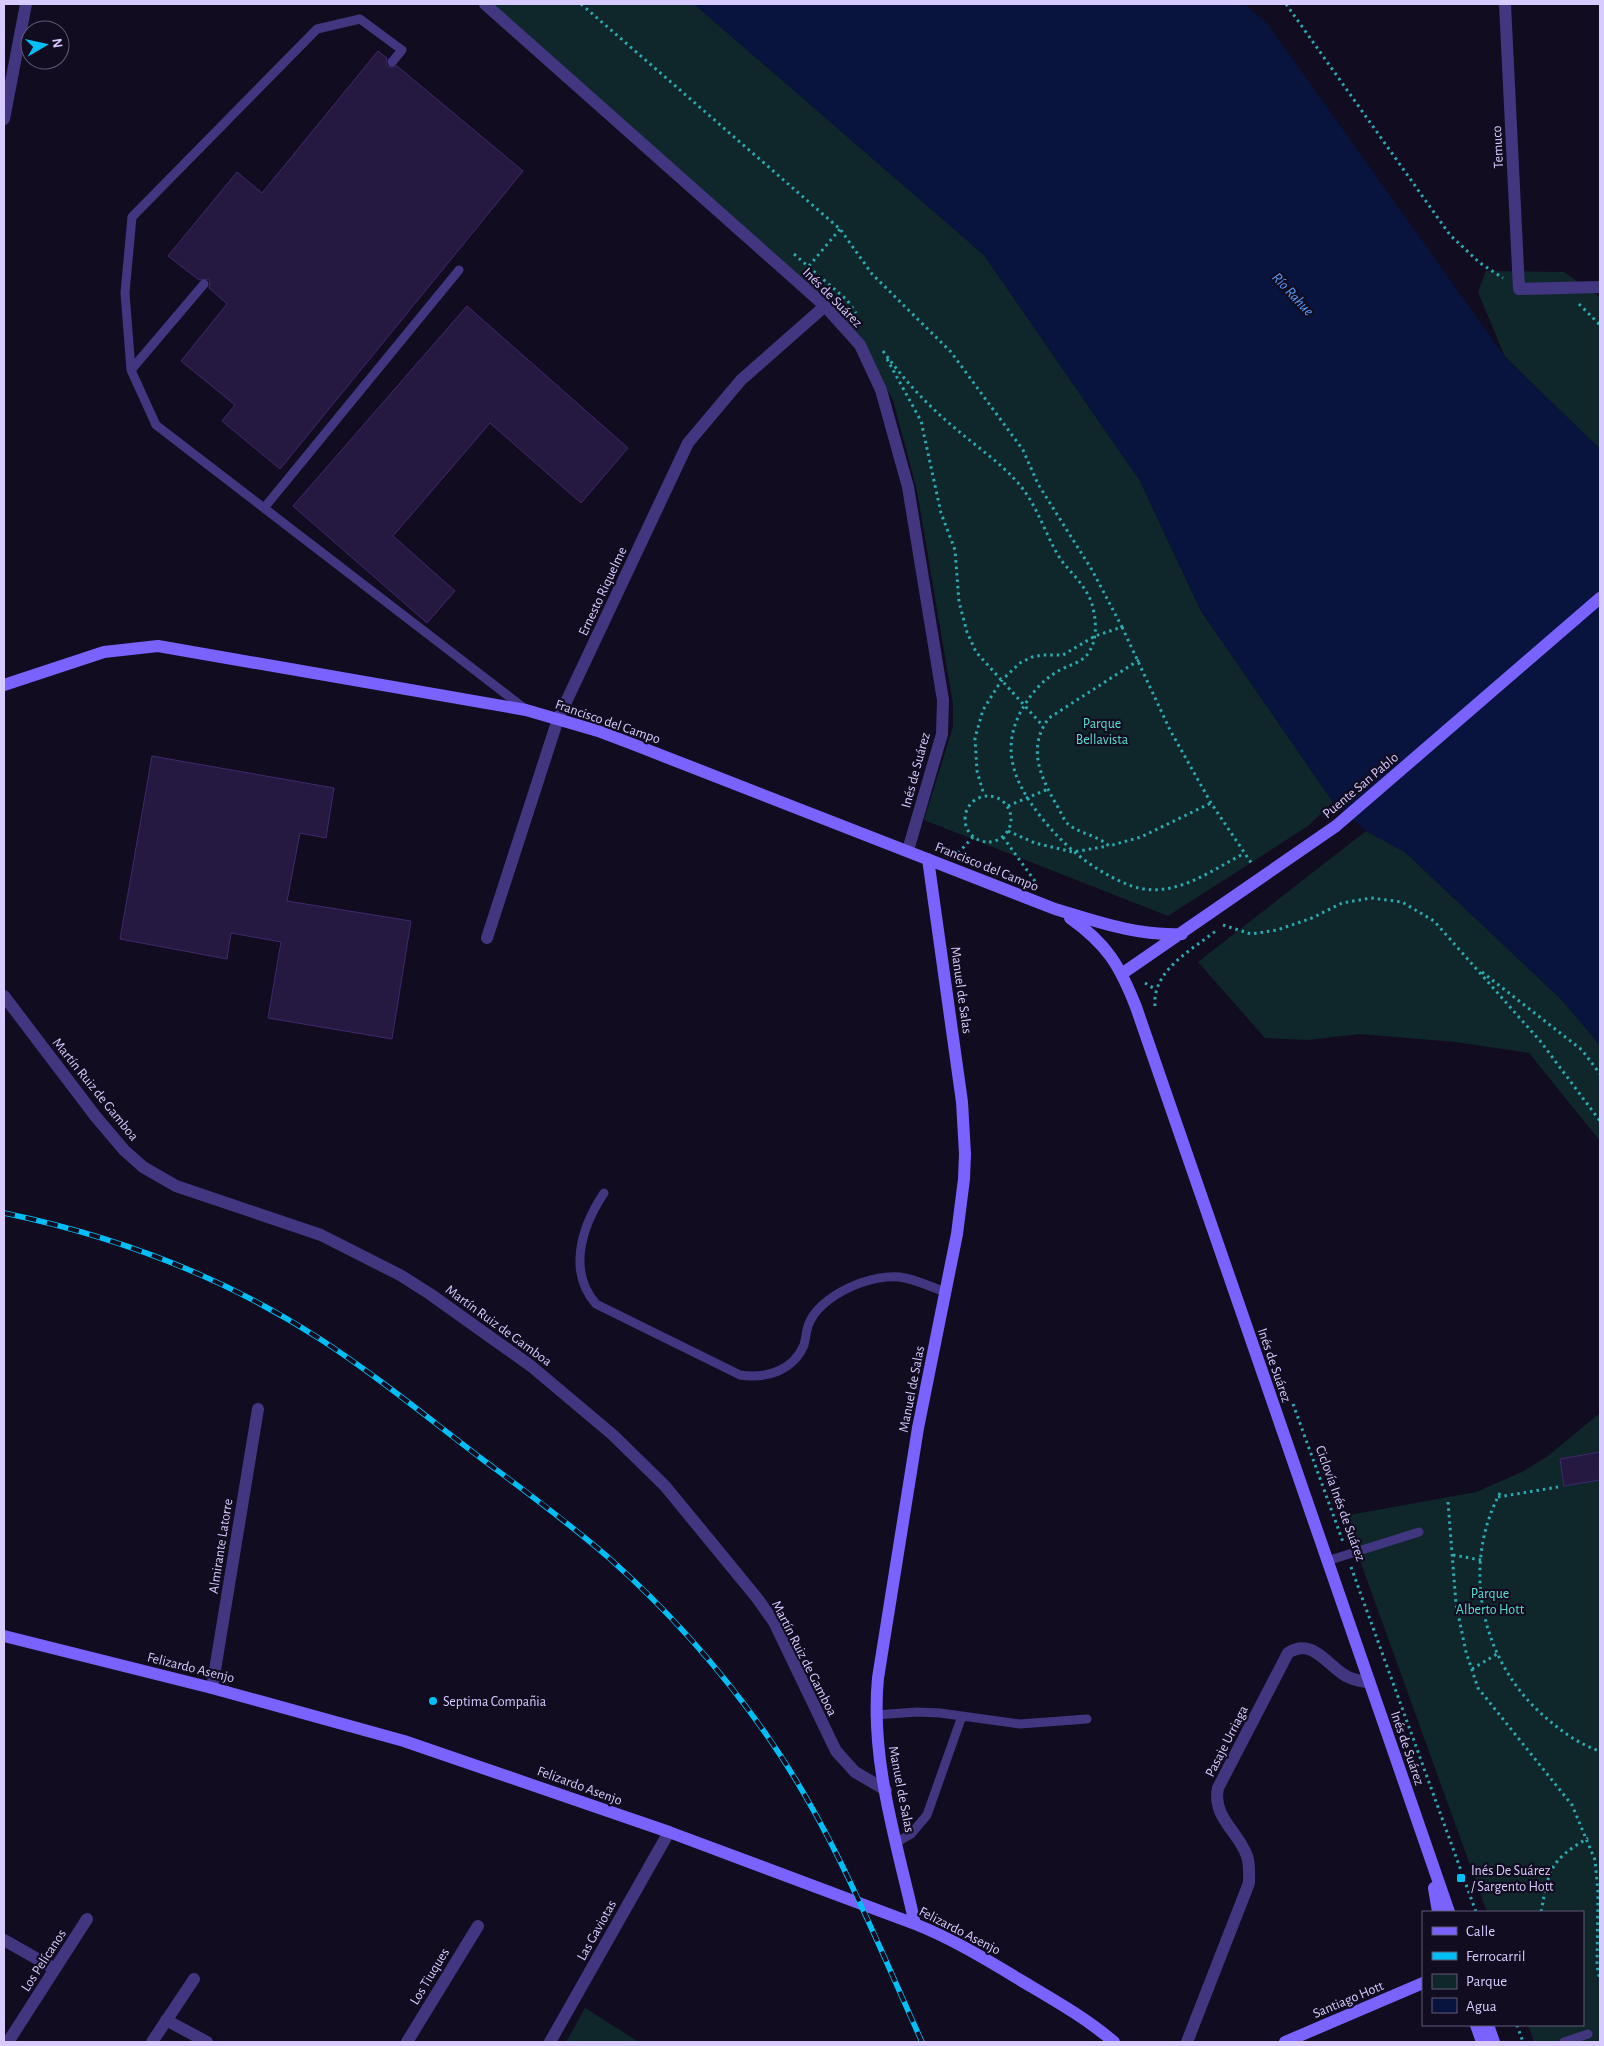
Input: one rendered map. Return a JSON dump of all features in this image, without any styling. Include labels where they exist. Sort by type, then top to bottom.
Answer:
[{"type":"street","points":[[4,119],[26,4]]},
{"type":"street","name":"Inés de Suárez","points":[[485,4],[825,306],[860,345],[881,390],[908,487],[943,700],[942,734],[908,850]]},
{"type":"street","name":"Temuco","points":[[1505,4],[1519,289]]},
{"type":"street","points":[[1519,289],[1600,287]]},
{"type":"street","name":"Ernesto Riquelme","points":[[487,938],[558,719],[688,443],[742,380],[825,306]]},
{"type":"street","name":"Puente San Pablo","points":[[1123,973],[1336,826],[1600,598]]},
{"type":"street","name":"Francisco del Campo","points":[[4,685],[104,652],[158,646],[181,648],[526,710],[626,742],[908,850],[1055,909],[1121,929],[1156,935],[1182,934]]},
{"type":"street","name":"Manuel de Salas","points":[[915,1924],[879,1757],[875,1715],[878,1678],[918,1428],[945,1292],[964,1179],[965,1130],[928,859]]},
{"type":"street","name":"Inés de Suárez","points":[[1055,909],[1095,938],[1123,973],[1449,1911]]},
{"type":"street","name":"Martín Ruiz de Gamboa","points":[[4,996],[96,1117],[124,1150],[143,1167],[163,1180],[185,1190],[321,1235],[400,1275],[430,1294],[531,1366],[613,1434],[665,1486],[757,1598],[780,1636],[836,1751],[855,1772],[886,1790]]},
{"type":"street","name":"Almirante Latorre","points":[[212,1688],[258,1409]]},
{"type":"street","name":"Felizardo Asenjo","points":[[4,1636],[212,1688],[404,1740],[668,1832],[915,1924],[962,1946],[1093,2024],[1114,2042]]},
{"type":"street","name":"Pasaje Urriaga","points":[[1187,2042],[1249,1883],[1250,1871],[1246,1854],[1218,1810],[1216,1800],[1218,1788],[1288,1653],[1300,1648],[1312,1649],[1349,1678],[1369,1683]]},
{"type":"street","name":"Las Gaviotas","points":[[550,2042],[668,1832]]},
{"type":"street","name":"Inés de Suárez","points":[[1429,1856],[1438,1911]]},
{"type":"street","name":"Los Pelícanos","points":[[8,2042],[87,1919]]},
{"type":"street","name":"Los Tiuques","points":[[411,2041],[478,1926]]},
{"type":"street","points":[[4,1940],[55,1969]]},
{"type":"street","points":[[152,2042],[194,1979]]},
{"type":"street","name":"Santiago Hott","points":[[1285,2042],[1422,1983]]},
{"type":"street","points":[[166,2020],[207,2042]]},
{"type":"street","points":[[1476,2026],[1482,2042]]},
{"type":"street","points":[[1488,2026],[1494,2042]]},
{"type":"lane","points":[[392,62],[402,50],[360,19],[316,29],[132,217],[125,294],[132,370],[156,425],[526,710]]},
{"type":"lane","points":[[264,508],[459,270]]},
{"type":"lane","points":[[132,370],[204,284]]},
{"type":"lane","points":[[604,1193],[588,1220],[580,1251],[580,1276],[588,1295],[596,1304],[740,1375],[761,1376],[787,1366],[800,1353],[807,1335],[808,1326],[816,1314],[837,1294],[862,1282],[887,1277],[904,1277],[945,1292]]},
{"type":"lane","points":[[1327,1561],[1419,1532]]},
{"type":"lane","points":[[875,1715],[917,1712],[1020,1724],[1043,1724],[1087,1719]]},
{"type":"lane","points":[[897,1842],[911,1834],[927,1815],[962,1716]]},
{"type":"lane","points":[[1564,2042],[1588,2034]]},
{"type":"path","points":[[581,4],[840,229],[872,274],[951,352],[1023,450],[1038,484],[1092,570],[1122,627],[1170,730],[1211,803],[1243,854],[1256,869]]},
{"type":"path","points":[[1286,4],[1450,235],[1480,263],[1519,289]]},
{"type":"path","points":[[809,266],[840,229]]},
{"type":"path","points":[[787,248],[847,300],[858,316]]},
{"type":"path","points":[[1577,302],[1600,325]]},
{"type":"path","points":[[880,347],[901,376],[937,413],[998,463],[1019,485],[1044,523],[1061,559],[1087,591],[1094,615],[1095,636],[1088,654],[1082,660],[1052,675],[1042,683],[1025,705],[1017,721],[1012,748],[1013,768],[1025,797],[1058,838],[1073,852],[1111,877],[1132,887],[1154,890],[1180,887],[1193,882],[1243,854]]},
{"type":"path","points":[[885,354],[921,421],[938,500],[955,550],[959,602],[966,632],[976,652],[1001,682],[1043,726]]},
{"type":"path","points":[[984,795],[977,772],[975,738],[983,710],[1001,682],[1020,663],[1043,655],[1063,655],[1095,636],[1122,627]]},
{"type":"path","points":[[1108,846],[1102,840],[1068,823],[1037,766],[1037,742],[1043,726],[1049,718],[1139,660]]},
{"type":"path","points":[[1008,806],[1025,797],[1048,789]]},
{"type":"path","points":[[984,795],[998,797],[1008,806],[1011,818],[1008,831],[1003,837],[988,842],[973,837],[965,824],[964,816],[972,802],[984,795]]},
{"type":"path","points":[[1008,831],[1035,843],[1073,852],[1108,846],[1141,837],[1211,803]]},
{"type":"path","points":[[958,854],[973,837]]},
{"type":"path","points":[[1003,837],[1037,884]]},
{"type":"path","points":[[949,850],[966,858]]},
{"type":"path","points":[[1028,880],[1046,887]]},
{"type":"path","points":[[1223,925],[1251,934],[1277,930],[1312,918],[1342,904],[1371,898],[1402,902],[1434,921],[1541,1042],[1600,1121]]},
{"type":"path","points":[[1155,1015],[1155,991],[1163,974],[1230,920]]},
{"type":"path","points":[[1475,967],[1582,1050],[1600,1074]]},
{"type":"path","name":"Ciclovía Inés de Suárez","points":[[1290,1398],[1476,1911]]},
{"type":"path","points":[[1558,1487],[1499,1495],[1482,1544],[1479,1587],[1486,1628],[1497,1654],[1503,1668],[1528,1702],[1560,1730],[1600,1751]]},
{"type":"path","points":[[1448,1502],[1456,1604],[1478,1688],[1572,1805],[1588,1838],[1595,1860],[1598,1892],[1597,1966],[1600,1980]]},
{"type":"path","points":[[1453,1555],[1481,1560]]},
{"type":"path","points":[[1472,1669],[1497,1654]]},
{"type":"path","points":[[1541,1911],[1548,1875],[1555,1863],[1565,1852],[1588,1838]]},
{"type":"path","points":[[1516,2026],[1523,2042]]},
{"type":"green space","name":"Parque Bellavista","points":[[493,4],[694,4],[984,255],[1140,481],[1201,611],[1333,802],[1308,826],[1168,916],[924,820],[953,727],[953,704],[917,491],[893,400],[862,342]]},
{"type":"green space","points":[[1486,271],[1564,272],[1600,297],[1600,449],[1505,357],[1478,292]]},
{"type":"green space","points":[[1366,831],[1405,852],[1561,999],[1600,1045],[1600,1141],[1529,1053],[1456,1042],[1360,1034],[1308,1040],[1265,1038],[1198,962]]},
{"type":"green space","name":"Parque Alberto Hott","points":[[1600,1413],[1600,2042],[1534,2042],[1528,2026],[1584,2026],[1584,1911],[1487,1911],[1344,1516],[1476,1492],[1522,1472],[1548,1456]]},
{"type":"green space","points":[[585,2008],[639,2042],[566,2042]]},
{"type":"water","name":"Río Rahue","points":[[694,4],[1244,4],[1267,23],[1505,357],[1600,449],[1600,1045],[1561,999],[1405,852],[1366,831],[1333,802],[1201,611],[1140,481],[984,255]]},
{"type":"building","points":[[378,51],[387,58],[386,64],[388,67],[397,66],[523,171],[280,469],[222,421],[235,405],[181,361],[227,304],[209,288],[210,282],[208,279],[199,280],[168,256],[237,172],[262,193]]},
{"type":"building","points":[[467,306],[628,448],[581,503],[490,423],[393,536],[455,591],[427,623],[293,506]]},
{"type":"building","points":[[152,756],[334,788],[326,838],[300,833],[287,901],[411,921],[392,1039],[268,1018],[281,942],[231,933],[227,959],[120,939]]},
{"type":"building","points":[[1600,1452],[1600,1480],[1564,1486],[1560,1459]]},
{"type":"railway","points":[[4,1213],[46,1222],[168,1261],[246,1296],[283,1317],[320,1339],[382,1382],[547,1507],[609,1558],[653,1599],[694,1643],[768,1737],[813,1809],[833,1847],[870,1924],[922,2042]]},
{"type":"place","name":"Septima Compañia","points":[[433,1701]]},
{"type":"place","name":"Inés De Suárez / Sargento Hott","points":[[1461,1878]]}]
